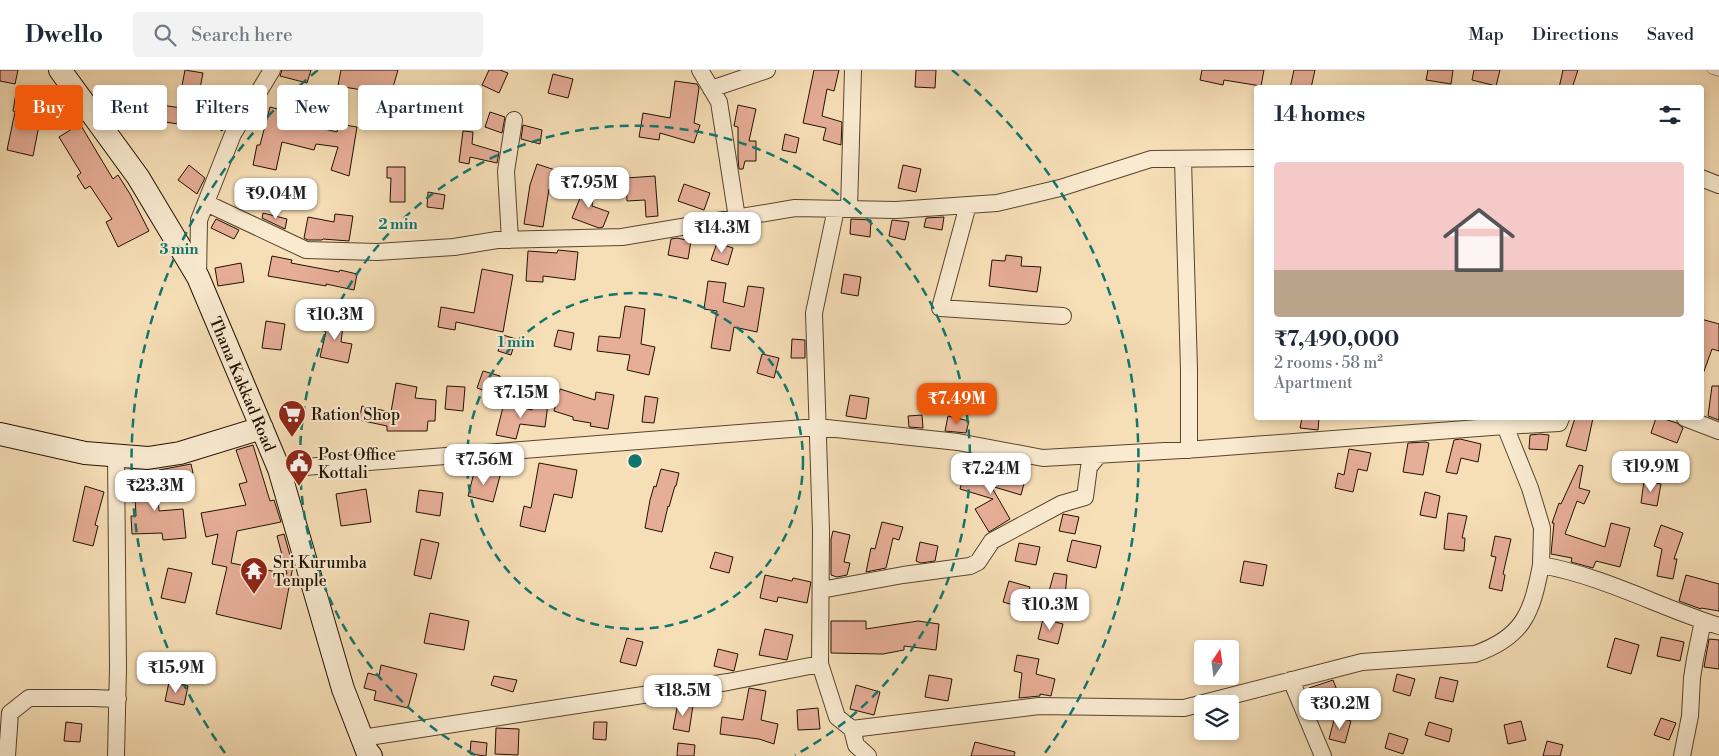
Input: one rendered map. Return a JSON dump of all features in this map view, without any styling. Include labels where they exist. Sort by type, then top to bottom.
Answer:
[{"type":"main road","name":"Thana Kakkad Road","points":[[60,70],[138,177],[198,277],[279,469],[343,689],[367,747]]},
{"type":"main road","points":[[0,434],[84,453],[148,458],[180,453],[262,428]]},
{"type":"street","points":[[198,277],[199,220],[233,134],[272,70]]},
{"type":"street","points":[[700,70],[718,102],[737,218]]},
{"type":"street","points":[[711,89],[767,70]]},
{"type":"street","points":[[853,70],[843,209],[814,313],[821,531],[820,664],[837,717],[852,730],[856,745],[868,756]]},
{"type":"street","points":[[510,240],[506,171],[514,120]]},
{"type":"street","points":[[206,203],[306,250],[377,252],[454,247],[497,240],[622,237],[795,208],[896,210],[997,203],[1060,188],[1151,159],[1254,158]]},
{"type":"street","points":[[1183,160],[1189,370],[1189,450]]},
{"type":"street","points":[[1704,179],[1719,185]]},
{"type":"street","points":[[968,205],[940,308],[1063,316]]},
{"type":"street","points":[[279,469],[817,427],[958,442],[1044,458],[1189,450],[1559,423],[1560,420]]},
{"type":"street","points":[[1690,420],[1719,431]]},
{"type":"street","points":[[852,730],[1039,706],[1184,708],[1362,662],[1475,654],[1500,644],[1522,624],[1535,594],[1541,565],[1542,528],[1530,488],[1505,426]]},
{"type":"street","points":[[116,455],[118,699],[116,756]]},
{"type":"street","points":[[820,590],[903,575],[970,566],[978,562],[992,541],[1061,504],[1085,497],[1089,467],[1098,455]]},
{"type":"street","points":[[1541,565],[1566,570],[1602,581],[1719,626]]},
{"type":"street","points":[[1682,756],[1690,716],[1692,678],[1703,621]]},
{"type":"street","points":[[367,747],[820,664]]},
{"type":"street","points":[[1291,680],[1323,756]]},
{"type":"street","points":[[7,756],[10,713],[29,698],[118,699]]},
{"type":"lane","points":[[1712,70],[1719,72]]},
{"type":"building","points":[[0,70],[18,70],[15,84],[0,81]]},
{"type":"building","points":[[185,70],[203,73],[201,85],[182,85]]},
{"type":"building","points":[[282,70],[311,70],[307,83],[280,76]]},
{"type":"building","points":[[341,70],[398,70],[394,85],[358,85],[358,89],[348,88],[348,85],[338,85]]},
{"type":"building","points":[[489,70],[500,70],[508,73],[499,93],[482,85]]},
{"type":"building","points":[[814,70],[839,70],[834,91],[827,89],[822,116],[842,122],[841,145],[823,140],[826,128],[803,123]]},
{"type":"building","points":[[916,70],[936,70],[935,88],[915,87]]},
{"type":"building","points":[[1202,70],[1264,70],[1261,85],[1224,80],[1223,85],[1200,80]]},
{"type":"building","points":[[1294,70],[1315,70],[1312,85],[1291,85]]},
{"type":"building","points":[[1428,70],[1453,70],[1451,84],[1426,80]]},
{"type":"building","points":[[1474,70],[1500,70],[1496,85],[1472,80]]},
{"type":"building","points":[[1563,70],[1578,70],[1573,85],[1560,85]]},
{"type":"building","points":[[553,74],[573,79],[568,98],[548,93]]},
{"type":"building","points":[[675,81],[697,84],[699,88],[694,123],[700,125],[694,143],[660,133],[659,140],[639,137],[643,113],[670,118]]},
{"type":"building","points":[[738,105],[756,109],[749,141],[756,141],[756,161],[745,161],[743,169],[739,169],[738,127],[734,126]]},
{"type":"building","points":[[167,106],[177,107],[177,124],[167,122]]},
{"type":"building","points":[[270,107],[277,109],[277,130],[329,130],[337,132],[337,130],[348,130],[348,126],[357,127],[349,176],[331,170],[338,147],[316,144],[314,150],[282,142],[276,170],[253,165],[257,145],[260,145],[264,130],[267,130],[267,118]]},
{"type":"building","points":[[15,112],[15,130],[38,130],[33,156],[7,150]]},
{"type":"building","points":[[490,112],[505,117],[502,133],[485,127]]},
{"type":"building","points":[[523,125],[542,130],[540,144],[521,139]]},
{"type":"building","points":[[83,129],[113,179],[118,175],[149,231],[118,247],[106,222],[112,219],[90,186],[85,189],[77,176],[81,173],[59,137],[70,130]]},
{"type":"building","points":[[463,131],[473,132],[472,144],[499,152],[497,163],[470,157],[469,164],[459,162]]},
{"type":"building","points":[[785,134],[799,138],[796,153],[782,150]]},
{"type":"building","points":[[537,164],[561,172],[555,191],[549,189],[543,227],[524,224],[530,185]]},
{"type":"building","points":[[189,165],[205,178],[197,194],[178,180]]},
{"type":"building","points":[[903,165],[921,169],[916,192],[898,188]]},
{"type":"building","points":[[387,167],[405,167],[405,202],[390,202],[391,178],[387,178]]},
{"type":"building","points":[[655,176],[658,216],[646,217],[645,200],[627,201],[626,178]]},
{"type":"building","points":[[684,184],[710,193],[704,210],[678,201]]},
{"type":"building","points":[[578,186],[595,189],[592,206],[609,212],[603,227],[599,228],[572,218],[580,198],[576,198]]},
{"type":"building","points":[[428,192],[445,195],[443,209],[427,207]]},
{"type":"building","points":[[263,213],[287,219],[285,229],[262,218]]},
{"type":"building","points":[[335,214],[353,216],[349,241],[308,240],[304,238],[308,217],[334,222]]},
{"type":"building","points":[[944,217],[942,230],[924,227],[926,218]]},
{"type":"building","points":[[216,219],[239,230],[234,239],[211,228]]},
{"type":"building","points":[[851,219],[871,220],[870,237],[850,234]]},
{"type":"building","points":[[892,220],[909,222],[905,240],[889,236]]},
{"type":"building","points":[[677,238],[691,241],[688,259],[668,255],[671,239]]},
{"type":"building","points":[[717,243],[733,248],[728,265],[711,260]]},
{"type":"building","points":[[558,250],[578,252],[575,280],[543,276],[543,282],[526,281],[528,251],[557,253]]},
{"type":"building","points":[[1006,255],[1022,257],[1021,266],[1041,267],[1037,292],[989,286],[992,260],[1005,261]]},
{"type":"building","points":[[272,256],[292,260],[291,263],[357,274],[354,290],[268,276]]},
{"type":"building","points":[[241,263],[244,282],[218,286],[215,268]]},
{"type":"building","points":[[482,269],[513,275],[503,332],[456,322],[455,330],[438,327],[441,307],[474,313]]},
{"type":"building","points":[[844,274],[861,277],[858,296],[841,293]]},
{"type":"building","points":[[708,281],[726,283],[723,302],[744,307],[748,286],[764,288],[757,332],[734,327],[730,351],[711,348],[717,311],[704,309]]},
{"type":"building","points":[[625,306],[645,309],[641,344],[655,347],[649,375],[627,370],[630,355],[597,351],[599,336],[620,338]]},
{"type":"building","points":[[326,316],[344,319],[341,342],[352,344],[348,363],[320,357],[326,332],[324,331]]},
{"type":"building","points":[[1704,320],[1719,324],[1719,351],[1712,349],[1704,371]]},
{"type":"building","points":[[266,321],[285,324],[281,350],[262,348]]},
{"type":"building","points":[[558,330],[574,333],[571,350],[554,346]]},
{"type":"building","points":[[503,335],[516,339],[511,355],[498,351]]},
{"type":"building","points":[[792,339],[805,340],[805,358],[791,358]]},
{"type":"building","points":[[762,354],[779,358],[774,378],[757,373]]},
{"type":"building","points":[[483,371],[500,376],[494,394],[477,388]]},
{"type":"building","points":[[396,383],[417,387],[415,398],[436,400],[435,421],[428,421],[427,431],[387,431],[387,426],[359,420],[362,406],[391,412]]},
{"type":"building","points":[[447,386],[465,387],[463,411],[445,409]]},
{"type":"building","points":[[1712,386],[1719,386],[1719,420],[1708,416]]},
{"type":"building","points":[[560,389],[595,400],[596,392],[614,395],[608,429],[590,426],[591,423],[573,420],[573,417],[554,411]]},
{"type":"building","points":[[850,395],[869,398],[866,419],[846,416]]},
{"type":"building","points":[[645,396],[658,398],[654,423],[642,422]]},
{"type":"building","points":[[533,402],[548,404],[545,427],[520,424],[516,439],[496,435],[504,403],[532,410]]},
{"type":"building","points":[[922,415],[923,428],[909,427],[908,416]]},
{"type":"building","points":[[948,416],[969,421],[966,433],[945,431]]},
{"type":"building","points":[[1302,420],[1319,420],[1318,430],[1300,428]]},
{"type":"building","points":[[1574,420],[1593,420],[1586,451],[1566,446]]},
{"type":"building","points":[[1655,420],[1667,420],[1677,423],[1683,428],[1677,443],[1651,433]]},
{"type":"building","points":[[1530,435],[1549,435],[1547,450],[1529,449]]},
{"type":"building","points":[[1460,439],[1481,444],[1478,462],[1461,458],[1457,474],[1446,472],[1454,440]]},
{"type":"building","points":[[1408,443],[1429,443],[1423,475],[1403,472]]},
{"type":"building","points":[[253,445],[270,501],[274,500],[281,522],[237,531],[231,563],[287,574],[277,536],[284,534],[293,566],[281,629],[216,614],[227,567],[212,564],[218,534],[206,537],[201,513],[246,505],[239,484],[247,482],[236,450]]},
{"type":"building","points":[[1349,449],[1371,453],[1367,471],[1358,469],[1353,492],[1335,488],[1338,473],[1344,475]]},
{"type":"building","points":[[1624,452],[1639,455],[1637,466],[1622,463]]},
{"type":"building","points":[[539,463],[577,470],[572,498],[554,494],[545,532],[520,526],[524,506],[531,508]]},
{"type":"building","points":[[191,464],[193,473],[161,481],[159,470]]},
{"type":"building","points":[[1579,465],[1583,466],[1579,488],[1590,491],[1584,504],[1577,501],[1565,534],[1605,547],[1611,523],[1630,528],[1620,567],[1596,561],[1593,568],[1571,562],[1572,558],[1551,554],[1554,523],[1552,523],[1559,503],[1561,504]]},
{"type":"building","points":[[966,468],[1010,480],[1011,476],[1025,480],[1021,495],[991,486],[1010,519],[989,532],[975,509],[993,499],[960,489]]},
{"type":"building","points":[[475,469],[500,476],[493,502],[468,496]]},
{"type":"building","points":[[661,469],[679,473],[662,532],[645,528],[650,500]]},
{"type":"building","points":[[134,474],[156,475],[159,511],[183,509],[186,538],[163,540],[162,533],[132,534],[131,516],[136,516]]},
{"type":"building","points":[[1644,481],[1661,484],[1657,506],[1641,503]]},
{"type":"building","points":[[85,486],[104,492],[95,525],[98,526],[93,546],[73,541]]},
{"type":"building","points":[[366,489],[371,522],[341,526],[336,494]]},
{"type":"building","points":[[419,490],[443,493],[440,516],[416,512]]},
{"type":"building","points":[[1425,492],[1440,496],[1436,518],[1420,515]]},
{"type":"building","points":[[1448,513],[1467,516],[1462,538],[1465,538],[1464,551],[1444,549]]},
{"type":"building","points":[[1063,514],[1079,517],[1075,534],[1059,531]]},
{"type":"building","points":[[882,522],[903,527],[899,540],[893,538],[886,568],[866,572],[871,548],[875,549]]},
{"type":"building","points":[[1661,525],[1683,533],[1674,559],[1677,559],[1673,579],[1657,576],[1662,549],[1654,546]]},
{"type":"building","points":[[833,531],[850,535],[844,562],[850,563],[847,575],[837,577],[831,575],[831,539]]},
{"type":"building","points":[[1495,536],[1511,539],[1503,574],[1505,575],[1502,591],[1489,588],[1496,557],[1491,556]]},
{"type":"building","points":[[421,539],[439,543],[431,579],[414,575]]},
{"type":"building","points":[[1072,540],[1101,546],[1096,568],[1067,561]]},
{"type":"building","points":[[920,542],[938,546],[935,561],[921,563],[916,561]]},
{"type":"building","points":[[1019,543],[1040,547],[1036,565],[1015,561]]},
{"type":"building","points":[[715,552],[733,557],[729,573],[710,568]]},
{"type":"building","points":[[1244,561],[1267,565],[1263,586],[1240,582]]},
{"type":"building","points":[[168,568],[192,573],[185,603],[161,598]]},
{"type":"building","points":[[1054,573],[1067,575],[1065,597],[1048,595]]},
{"type":"building","points":[[765,575],[792,581],[793,578],[811,582],[807,603],[778,597],[777,602],[760,598]]},
{"type":"building","points":[[1686,575],[1719,584],[1719,611],[1701,609],[1679,601]]},
{"type":"building","points":[[1009,581],[1030,587],[1024,608],[1003,602]]},
{"type":"building","points":[[430,613],[469,621],[464,650],[424,643]]},
{"type":"building","points":[[1043,619],[1063,624],[1058,644],[1038,639]]},
{"type":"building","points":[[831,621],[866,621],[866,629],[918,621],[939,624],[936,650],[904,646],[904,650],[883,654],[831,653]]},
{"type":"building","points":[[765,629],[793,635],[787,660],[759,655]]},
{"type":"building","points":[[1661,637],[1684,642],[1680,661],[1657,656]]},
{"type":"building","points":[[627,638],[643,642],[636,666],[620,662]]},
{"type":"building","points":[[1615,638],[1639,645],[1631,674],[1607,667]]},
{"type":"building","points":[[1709,639],[1719,640],[1719,669],[1704,667]]},
{"type":"building","points":[[718,649],[738,654],[734,671],[714,666]]},
{"type":"building","points":[[1017,655],[1039,659],[1036,674],[1055,679],[1051,696],[1040,694],[1040,696],[1019,698],[1022,673],[1014,671]]},
{"type":"building","points":[[381,665],[417,674],[408,708],[374,700],[376,691],[364,688],[368,673],[379,676]]},
{"type":"building","points":[[1397,674],[1415,679],[1410,696],[1393,691]]},
{"type":"building","points":[[929,675],[952,679],[948,701],[925,697]]},
{"type":"building","points":[[494,676],[517,680],[513,692],[491,685]]},
{"type":"building","points":[[1440,677],[1458,681],[1453,702],[1435,698]]},
{"type":"building","points":[[1333,680],[1342,703],[1319,712],[1309,688]]},
{"type":"building","points":[[169,682],[188,686],[184,705],[165,701]]},
{"type":"building","points":[[856,685],[880,692],[874,715],[850,709]]},
{"type":"building","points":[[749,688],[766,691],[761,720],[778,724],[774,744],[759,739],[720,734],[722,717],[743,720]]},
{"type":"building","points":[[678,703],[693,705],[689,732],[673,729]]},
{"type":"building","points":[[818,708],[820,729],[798,730],[797,710]]},
{"type":"building","points":[[1335,716],[1351,721],[1345,743],[1329,739]]},
{"type":"building","points":[[1661,718],[1676,723],[1669,740],[1654,735]]},
{"type":"building","points":[[1521,721],[1526,740],[1508,744],[1504,725]]},
{"type":"building","points":[[66,722],[82,724],[80,742],[64,741]]},
{"type":"building","points":[[594,722],[607,722],[606,740],[593,739]]},
{"type":"building","points":[[1429,722],[1452,729],[1449,742],[1425,735]]},
{"type":"building","points":[[496,728],[519,729],[518,755],[495,754]]},
{"type":"building","points":[[1389,733],[1408,739],[1403,754],[1385,748]]},
{"type":"building","points":[[471,741],[487,743],[486,756],[470,754]]},
{"type":"building","points":[[1547,741],[1563,745],[1560,756],[1543,756]]},
{"type":"building","points":[[975,742],[1015,752],[1014,756],[971,756]]},
{"type":"building","points":[[678,743],[695,745],[694,756],[677,756]]},
{"type":"place","name":"Ration Shop","points":[[292,438]]},
{"type":"place","name":"Post Office Kottali","points":[[299,487]]},
{"type":"place","name":"Sri Kurumba Temple","points":[[254,595]]}]
